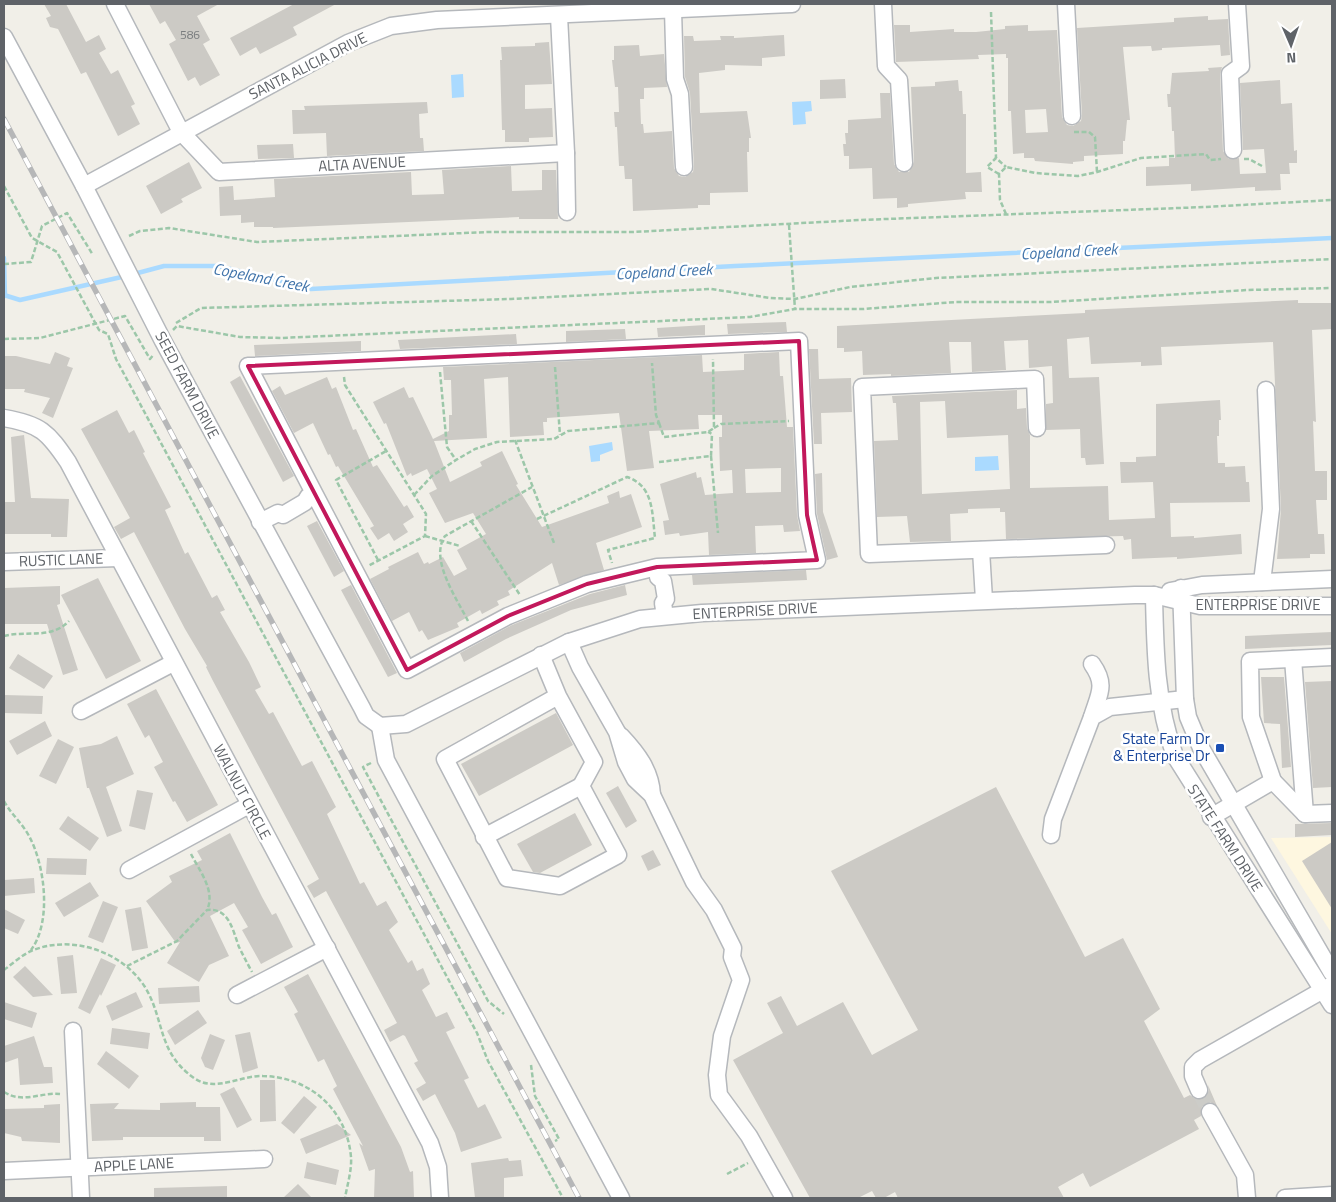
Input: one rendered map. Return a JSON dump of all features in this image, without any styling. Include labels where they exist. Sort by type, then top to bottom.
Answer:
[{"type":"street","name":"ALTA AVENUE","points":[[115,4],[181,132],[219,172],[566,153]]},
{"type":"street","name":"SANTA ALICIA DRIVE","points":[[84,186],[348,43],[391,26],[437,20],[792,4]]},
{"type":"street","points":[[883,4],[886,66],[899,80],[904,163]]},
{"type":"street","points":[[1066,4],[1072,116]]},
{"type":"street","points":[[1234,156],[1230,74],[1241,66],[1237,4]]},
{"type":"street","points":[[673,10],[676,83],[680,94],[684,167]]},
{"type":"street","points":[[559,16],[567,212]]},
{"type":"street","name":"SEED FARM DRIVE","points":[[4,37],[260,522],[366,716],[380,726]]},
{"type":"street","points":[[799,341],[807,515],[817,560],[657,572],[616,577],[587,584],[529,608],[407,670],[356,572],[311,495],[248,366],[438,358],[713,345],[799,341]]},
{"type":"street","points":[[1037,428],[1035,380],[862,387],[869,554],[1106,544]]},
{"type":"street","points":[[1262,582],[1271,509],[1266,390]]},
{"type":"street","name":"WALNUT CIRCLE","points":[[4,418],[26,422],[52,437],[430,1143],[438,1167],[440,1198]]},
{"type":"street","points":[[260,522],[278,513],[280,505],[302,493],[311,495]]},
{"type":"street","points":[[981,550],[984,600]]},
{"type":"street","name":"RUSTIC LANE","points":[[4,562],[118,558]]},
{"type":"street","points":[[657,572],[654,583],[658,600],[664,609]]},
{"type":"street","name":"ENTERPRISE DRIVE","points":[[380,726],[406,724],[569,642],[640,619],[664,609],[1154,595],[1181,596],[1262,582],[1332,579]]},
{"type":"street","name":"STATE FARM DRIVE","points":[[1154,595],[1156,653],[1161,702],[1165,729],[1175,756],[1211,817],[1328,988],[1332,1005]]},
{"type":"street","name":"ENTERPRISE DRIVE","points":[[1181,596],[1200,606],[1332,606]]},
{"type":"street","name":"STATE FARM DRIVE","points":[[1181,596],[1185,699],[1188,717],[1200,748],[1332,973]]},
{"type":"street","points":[[569,642],[580,667],[617,732],[639,757],[651,782],[652,795],[694,882],[714,910],[732,948],[732,957],[741,980],[722,1036],[717,1075],[719,1095],[749,1136],[784,1198]]},
{"type":"street","points":[[484,837],[580,786],[594,762],[558,696],[540,655]]},
{"type":"street","points":[[1332,657],[1250,661],[1250,717],[1273,781],[1305,814],[1332,813]]},
{"type":"street","points":[[1293,659],[1305,814]]},
{"type":"street","points":[[81,711],[173,663]]},
{"type":"street","points":[[1051,835],[1053,819],[1101,693],[1102,681],[1092,664]]},
{"type":"street","points":[[558,696],[445,759],[507,878],[560,886],[618,855],[580,786]]},
{"type":"street","points":[[1092,717],[1110,707],[1185,699]]},
{"type":"street","points":[[380,726],[386,760],[621,1198]]},
{"type":"street","points":[[1211,817],[1273,781]]},
{"type":"street","points":[[129,870],[250,805]]},
{"type":"street","points":[[237,995],[327,948]]},
{"type":"street","points":[[1199,1090],[1193,1076],[1193,1067],[1200,1060],[1328,988]]},
{"type":"street","points":[[73,1031],[81,1198]]},
{"type":"street","points":[[1210,1112],[1245,1175],[1247,1198]]},
{"type":"street","name":"APPLE LANE","points":[[4,1171],[264,1159]]},
{"type":"street","points":[[1285,1198],[1332,1195]]},
{"type":"path","points":[[991,12],[996,158],[1006,167],[1035,173],[1070,176],[1097,172],[1141,158],[1206,154],[1210,160],[1234,156],[1249,159],[1262,166]]},
{"type":"path","points":[[1072,116],[1074,132],[1089,132],[1095,137],[1097,172]]},
{"type":"path","points":[[996,158],[987,167],[999,174]]},
{"type":"path","points":[[1006,167],[999,174],[1000,200],[1006,214]]},
{"type":"path","points":[[4,186],[32,238],[37,243],[56,252],[99,330],[108,334],[116,359],[472,1024],[488,1061],[563,1198]]},
{"type":"path","points":[[129,236],[140,231],[169,228],[257,242],[488,232],[633,232],[1332,200]]},
{"type":"path","points":[[4,264],[31,262],[42,226],[67,213],[93,255]]},
{"type":"path","points":[[789,225],[795,309]]},
{"type":"path","points":[[1332,259],[936,278],[850,287],[795,299],[770,298],[711,289],[511,299],[201,308],[176,324],[240,337],[281,338],[750,317],[795,309],[863,309],[956,302],[1051,302],[1248,290],[1332,288]]},
{"type":"path","points":[[4,339],[40,338],[125,316],[150,359]]},
{"type":"path","points":[[713,345],[714,428]]},
{"type":"path","points":[[651,348],[656,414],[664,438],[708,432],[721,424],[803,420]]},
{"type":"path","points":[[554,352],[560,435]]},
{"type":"path","points":[[438,358],[447,447],[456,460]]},
{"type":"path","points":[[344,362],[345,385],[426,514],[425,536]]},
{"type":"path","points":[[414,495],[432,476],[456,460],[475,449],[497,442],[554,439],[568,430],[659,422]]},
{"type":"path","points":[[708,432],[712,434],[711,456],[718,533]]},
{"type":"path","points":[[515,440],[554,543]]},
{"type":"path","points":[[378,560],[336,480],[386,451]]},
{"type":"path","points":[[659,462],[711,456]]},
{"type":"path","points":[[537,519],[627,477],[642,485],[650,496],[655,538],[608,550],[616,577]]},
{"type":"path","points":[[475,634],[440,565],[442,540],[445,536],[532,487]]},
{"type":"path","points":[[471,521],[529,608]]},
{"type":"path","points":[[356,572],[425,536],[460,546]]},
{"type":"path","points":[[4,636],[17,633],[50,633],[64,626],[69,621]]},
{"type":"path","points":[[375,761],[363,766],[488,1001],[506,1015]]},
{"type":"path","points":[[4,801],[29,836],[42,875],[41,931],[30,952]]},
{"type":"path","points":[[128,966],[176,941],[207,910],[210,897],[207,885],[184,840]]},
{"type":"path","points":[[207,910],[214,909],[225,916],[233,927],[239,946],[258,984]]},
{"type":"path","points":[[4,970],[30,952],[64,944],[85,946],[109,955],[128,966],[144,986],[155,1007],[167,1049],[179,1065],[195,1079],[211,1084],[262,1076],[281,1078],[307,1086],[329,1104],[343,1123],[349,1143],[351,1160],[345,1198]]},
{"type":"path","points":[[528,1057],[531,1065],[535,1096],[559,1139],[555,1141]]},
{"type":"path","points":[[531,1065],[537,1073]]},
{"type":"path","points":[[4,1092],[23,1098],[52,1093],[76,1096]]},
{"type":"highlighted area","points":[[799,341],[807,515],[817,560],[657,567],[587,584],[508,616],[407,670],[248,366]]},
{"type":"shaded area","points":[[1332,837],[1332,934],[1271,838]]},
{"type":"water","points":[[463,74],[464,97],[452,98],[451,75]]},
{"type":"water","points":[[811,101],[812,111],[805,112],[806,124],[793,125],[792,102]]},
{"type":"water","points":[[612,442],[613,450],[600,455],[600,461],[591,462],[589,446]]},
{"type":"water","points":[[998,456],[999,470],[975,471],[975,457]]},
{"type":"building","points":[[44,4],[66,4],[86,42],[99,35],[106,49],[99,53],[111,74],[118,70],[135,104],[131,106],[140,124],[118,136],[86,72],[81,74],[58,29],[50,27],[46,18],[51,16]]},
{"type":"building","points":[[149,4],[219,4],[197,16],[210,40],[203,44],[220,75],[200,86],[195,77],[188,81],[169,44],[176,40],[165,21],[160,24]]},
{"type":"building","points":[[294,4],[336,4],[293,27],[297,35],[260,54],[256,47],[240,56],[230,38]]},
{"type":"building","points":[[1208,16],[1208,20],[1228,19],[1230,55],[1221,56],[1220,45],[1162,48],[1162,50],[1152,51],[1151,46],[1123,47],[1130,120],[1127,120],[1125,141],[1123,141],[1123,154],[1084,156],[1084,161],[1073,162],[1073,164],[1035,161],[1034,158],[1024,158],[1024,153],[1013,154],[1011,111],[1008,111],[1008,58],[1006,58],[1006,54],[978,55],[979,59],[896,62],[894,25],[910,25],[910,32],[954,29],[954,32],[976,32],[1005,29],[1005,26],[1028,25],[1028,31],[1057,30],[1062,117],[1067,125],[1073,126],[1081,121],[1082,115],[1077,28],[1174,22],[1174,18]],"holes":[[[1046,109],[1048,132],[1026,133],[1025,110]]]},
{"type":"building","points":[[784,35],[785,56],[762,58],[762,66],[725,65],[725,70],[699,73],[700,113],[747,111],[751,138],[749,138],[749,152],[747,152],[748,192],[710,193],[710,205],[698,205],[698,208],[633,211],[632,179],[625,179],[624,166],[619,166],[617,127],[615,127],[614,112],[619,112],[618,87],[615,87],[612,60],[614,60],[614,46],[639,45],[640,56],[664,54],[667,87],[644,88],[644,99],[640,99],[641,124],[643,124],[644,133],[672,131],[674,168],[679,176],[685,177],[693,172],[694,166],[690,93],[685,77],[684,36],[693,36],[694,41],[721,40],[720,36],[734,36],[734,38]]},
{"type":"building","points":[[549,42],[552,84],[525,85],[525,109],[552,108],[553,137],[529,138],[529,142],[505,142],[505,130],[502,130],[501,47],[535,46],[535,43]]},
{"type":"building","points":[[1222,67],[1220,74],[1223,151],[1229,159],[1239,158],[1240,174],[1266,173],[1264,149],[1243,150],[1240,83],[1280,80],[1281,104],[1292,103],[1294,151],[1297,150],[1297,163],[1289,163],[1290,174],[1280,174],[1281,190],[1255,191],[1255,187],[1191,191],[1191,184],[1146,186],[1146,167],[1169,166],[1169,158],[1175,158],[1171,107],[1168,107],[1167,94],[1170,94],[1172,73],[1209,71],[1208,68]]},
{"type":"building","points":[[845,79],[846,98],[820,99],[820,80]]},
{"type":"building","points":[[958,80],[959,91],[962,91],[963,114],[966,114],[966,173],[981,172],[982,192],[965,192],[966,199],[908,204],[908,207],[897,208],[897,198],[873,199],[872,168],[849,169],[849,156],[844,156],[843,144],[846,144],[845,133],[848,133],[848,120],[881,118],[880,93],[890,93],[894,164],[899,172],[909,172],[914,162],[911,87],[935,86],[935,82]]},
{"type":"building","points":[[427,102],[428,113],[419,114],[420,138],[423,138],[424,151],[327,156],[326,133],[293,134],[292,110],[305,110],[304,106]]},
{"type":"building","points":[[293,144],[294,158],[258,159],[257,145]]},
{"type":"building","points":[[189,162],[202,188],[181,199],[183,202],[161,214],[146,186]]},
{"type":"building","points":[[511,166],[512,191],[542,190],[542,170],[556,170],[558,219],[519,219],[519,217],[273,228],[254,227],[254,222],[241,223],[241,215],[220,216],[219,187],[233,186],[234,200],[275,197],[274,179],[411,172],[412,195],[444,194],[442,170]]},
{"type":"building","points":[[1298,300],[1298,303],[1332,303],[1332,329],[1312,330],[1316,422],[1313,421],[1315,471],[1327,471],[1327,500],[1316,500],[1318,534],[1324,534],[1325,554],[1310,554],[1310,558],[1277,559],[1281,509],[1273,342],[1161,347],[1162,365],[1141,366],[1141,362],[1091,364],[1089,337],[1067,339],[1069,378],[1099,377],[1104,464],[1086,465],[1085,458],[1081,458],[1080,429],[1046,430],[1046,404],[1053,403],[1052,366],[1029,368],[1028,340],[1004,341],[1006,370],[972,372],[971,342],[949,342],[951,373],[891,376],[891,374],[863,375],[862,351],[844,352],[844,348],[837,348],[837,326],[1085,313],[1085,310]]},
{"type":"building","points":[[786,322],[787,332],[728,334],[727,324]]},
{"type":"building","points":[[705,325],[705,335],[658,337],[657,328]]},
{"type":"building","points":[[625,329],[626,339],[566,342],[566,331]]},
{"type":"building","points":[[516,334],[517,344],[400,349],[398,340]]},
{"type":"building","points":[[361,341],[361,351],[255,356],[254,345]]},
{"type":"building","points":[[809,349],[818,349],[819,379],[851,378],[852,412],[821,413],[822,444],[814,444]]},
{"type":"building","points":[[55,352],[70,358],[67,366],[73,368],[53,418],[42,413],[50,398],[24,392],[25,389],[4,389],[4,356],[16,356],[50,364]]},
{"type":"building","points":[[779,352],[780,376],[783,376],[787,427],[793,427],[797,515],[800,531],[784,532],[783,525],[755,526],[756,553],[709,555],[708,532],[680,536],[679,533],[665,535],[663,521],[669,520],[660,484],[696,472],[697,478],[701,477],[705,495],[733,493],[732,470],[720,471],[719,437],[722,437],[722,415],[698,415],[699,429],[649,431],[654,468],[627,471],[619,413],[547,418],[547,422],[543,422],[544,435],[510,437],[508,377],[484,379],[487,438],[434,441],[450,482],[482,466],[480,462],[502,451],[518,484],[516,485],[542,527],[609,503],[607,496],[619,491],[620,498],[631,494],[642,527],[596,543],[604,570],[559,585],[552,563],[508,591],[510,595],[497,601],[499,605],[482,614],[480,610],[457,623],[459,627],[428,640],[422,630],[419,632],[409,612],[392,621],[370,579],[389,569],[388,567],[418,552],[424,564],[428,562],[429,564],[443,557],[454,576],[467,569],[457,550],[486,534],[473,513],[445,523],[429,493],[437,489],[427,469],[412,476],[411,473],[407,476],[386,423],[384,424],[373,402],[404,387],[409,398],[413,397],[433,439],[449,431],[449,415],[452,415],[451,380],[444,380],[443,367],[702,355],[703,372],[744,370],[744,354]],"holes":[[[781,468],[781,492],[746,493],[745,469]]]},
{"type":"building","points":[[240,376],[294,476],[283,482],[230,382]]},
{"type":"building","points":[[327,377],[332,389],[336,387],[353,430],[356,429],[373,467],[377,465],[404,507],[407,505],[414,517],[403,524],[408,532],[394,541],[389,533],[378,540],[370,528],[374,526],[338,466],[336,467],[330,454],[328,455],[313,423],[294,433],[272,391],[280,386],[285,395]]},
{"type":"building","points":[[1017,390],[1017,409],[1026,408],[1027,428],[1030,435],[1030,488],[1108,486],[1109,520],[1155,518],[1153,482],[1121,483],[1120,462],[1136,462],[1136,457],[1156,456],[1156,404],[1220,400],[1221,420],[1219,420],[1219,436],[1217,436],[1218,463],[1225,463],[1225,467],[1245,466],[1246,482],[1249,482],[1250,502],[1170,503],[1171,537],[1194,536],[1194,538],[1241,534],[1242,554],[1177,559],[1177,557],[1132,559],[1131,539],[1124,540],[1123,536],[1006,539],[1005,512],[1000,512],[1000,508],[968,509],[968,513],[950,514],[951,541],[910,542],[907,516],[877,517],[874,441],[898,440],[896,403],[893,403],[892,396]],"holes":[[[945,401],[947,438],[1008,435],[1010,489],[922,494],[920,402]]]},
{"type":"building","points":[[117,410],[129,433],[134,430],[145,452],[143,453],[171,507],[165,510],[185,554],[188,552],[212,598],[217,595],[225,610],[220,612],[261,687],[255,690],[269,714],[273,712],[302,766],[312,761],[336,807],[327,814],[360,884],[364,882],[377,906],[386,901],[398,922],[389,930],[408,963],[412,960],[417,971],[423,968],[430,984],[422,990],[436,1017],[447,1012],[455,1028],[446,1032],[469,1078],[464,1080],[478,1108],[485,1104],[502,1138],[461,1152],[455,1133],[435,1094],[423,1101],[416,1089],[426,1083],[414,1063],[418,1061],[405,1036],[403,1035],[390,1042],[384,1030],[397,1023],[326,891],[314,898],[307,886],[319,879],[213,681],[207,666],[185,629],[134,532],[121,539],[114,527],[130,518],[81,429]]},
{"type":"building","points":[[24,435],[31,498],[69,499],[67,537],[51,537],[51,534],[4,534],[4,502],[15,502],[11,437]]},
{"type":"building","points":[[822,473],[823,512],[838,557],[827,560],[817,514],[815,474]]},
{"type":"building","points":[[317,521],[344,571],[334,577],[307,526]]},
{"type":"building","points":[[806,570],[807,580],[693,585],[692,575]]},
{"type":"building","points":[[98,578],[141,661],[106,679],[61,595]]},
{"type":"building","points":[[351,585],[397,673],[388,677],[341,590]]},
{"type":"building","points":[[625,585],[627,595],[571,610],[506,639],[464,662],[460,653],[512,625],[590,594]]},
{"type":"building","points":[[60,586],[60,604],[57,605],[78,670],[63,675],[47,624],[4,624],[4,588]]},
{"type":"building","points":[[1332,632],[1332,645],[1245,649],[1245,636]]},
{"type":"building","points":[[18,654],[53,676],[44,689],[9,668]]},
{"type":"building","points":[[1261,677],[1284,677],[1291,767],[1282,768],[1280,724],[1264,723]]},
{"type":"building","points":[[1332,681],[1332,787],[1313,788],[1305,682]]},
{"type":"building","points":[[156,689],[218,805],[187,822],[175,801],[173,802],[154,767],[163,762],[149,735],[145,738],[127,704]]},
{"type":"building","points":[[4,695],[43,696],[42,714],[4,713]]},
{"type":"building","points":[[556,713],[573,745],[479,796],[461,764]]},
{"type":"building","points":[[45,721],[52,736],[17,755],[9,741]]},
{"type":"building","points":[[117,736],[134,774],[106,787],[122,831],[107,837],[89,788],[87,788],[79,748],[101,744]]},
{"type":"building","points":[[58,739],[74,747],[56,784],[39,776]]},
{"type":"building","points":[[618,786],[637,821],[626,828],[606,793]]},
{"type":"building","points":[[996,787],[1085,957],[1123,938],[1160,1009],[1144,1021],[1184,1098],[1190,1095],[1197,1100],[1203,1099],[1209,1092],[1208,1085],[1217,1106],[1210,1102],[1202,1106],[1201,1116],[1194,1120],[1199,1129],[1090,1187],[1083,1173],[1058,1187],[1064,1198],[898,1198],[895,1192],[884,1198],[876,1198],[872,1191],[858,1198],[810,1198],[733,1060],[783,1033],[767,1003],[781,996],[797,1026],[843,1002],[872,1055],[918,1030],[831,871]]},
{"type":"building","points":[[137,790],[153,793],[145,830],[129,826]]},
{"type":"building","points":[[575,813],[592,845],[540,873],[533,872],[517,844]]},
{"type":"building","points":[[68,816],[99,838],[90,851],[59,829]]},
{"type":"building","points":[[1332,823],[1332,835],[1295,837],[1295,824]]},
{"type":"building","points":[[230,833],[262,897],[272,915],[276,913],[293,947],[261,964],[242,930],[248,927],[234,903],[210,916],[229,956],[209,965],[199,982],[167,963],[180,942],[176,943],[146,901],[172,882],[169,876],[202,860],[197,851]]},
{"type":"building","points":[[1332,842],[1332,909],[1302,861]]},
{"type":"building","points":[[653,850],[661,865],[648,871],[641,856]]},
{"type":"building","points":[[47,858],[87,859],[86,875],[46,874]]},
{"type":"building","points":[[34,878],[35,893],[4,896],[4,880]]},
{"type":"building","points":[[90,882],[99,896],[64,917],[55,903]]},
{"type":"building","points":[[103,901],[118,907],[103,943],[88,937]]},
{"type":"building","points":[[141,907],[148,948],[132,951],[125,910]]},
{"type":"building","points":[[4,909],[25,920],[18,934],[4,928]]},
{"type":"building","points":[[73,955],[77,993],[61,994],[57,957]]},
{"type":"building","points":[[101,958],[116,965],[90,1014],[78,1008]]},
{"type":"building","points":[[25,966],[53,995],[33,997],[13,977]]},
{"type":"building","points":[[308,974],[401,1147],[410,1172],[413,1171],[414,1198],[374,1198],[375,1169],[369,1171],[359,1143],[363,1146],[333,1089],[337,1086],[324,1059],[318,1062],[294,1014],[298,1012],[284,987]]},
{"type":"building","points":[[199,986],[200,1002],[159,1004],[158,988]]},
{"type":"building","points":[[136,992],[143,1007],[112,1021],[106,1006]]},
{"type":"building","points":[[4,1002],[37,1013],[32,1028],[4,1019]]},
{"type":"building","points":[[198,1010],[207,1023],[175,1045],[167,1031]]},
{"type":"building","points":[[112,1028],[150,1033],[148,1049],[110,1044]]},
{"type":"building","points":[[250,1032],[258,1068],[243,1073],[235,1035]]},
{"type":"building","points":[[210,1034],[225,1040],[213,1070],[205,1067],[201,1058]]},
{"type":"building","points":[[34,1036],[44,1067],[52,1067],[53,1083],[20,1085],[18,1058],[4,1063],[4,1046]]},
{"type":"building","points":[[106,1051],[139,1076],[129,1089],[97,1064]]},
{"type":"building","points":[[260,1080],[275,1080],[276,1121],[260,1122]]},
{"type":"building","points":[[234,1087],[252,1120],[237,1128],[220,1094]]},
{"type":"building","points":[[304,1096],[317,1107],[294,1134],[281,1123]]},
{"type":"building","points":[[196,1102],[196,1107],[220,1107],[221,1141],[204,1141],[204,1137],[123,1137],[123,1140],[92,1141],[90,1104],[119,1103],[114,1109],[160,1110],[160,1103]]},
{"type":"building","points":[[60,1104],[60,1143],[22,1141],[21,1137],[4,1133],[4,1109],[44,1108],[44,1105]]},
{"type":"building","points":[[337,1124],[351,1135],[306,1154],[300,1139]]},
{"type":"building","points":[[508,1158],[509,1161],[521,1160],[523,1176],[504,1178],[504,1198],[475,1198],[471,1163]]},
{"type":"building","points":[[307,1162],[339,1170],[336,1185],[304,1178]]},
{"type":"building","points":[[298,1184],[312,1198],[283,1198]]},
{"type":"building","points":[[227,1186],[227,1198],[154,1198],[154,1188]]},
{"type":"waterway","name":"Copeland Creek","points":[[134,274],[164,266],[218,266],[311,289],[735,266],[1332,238]]},
{"type":"waterway","points":[[4,258],[5,296]]},
{"type":"waterway","name":"Copeland Creek","points":[[4,295],[20,300],[126,276]]},
{"type":"tunnel","points":[[1199,1090],[1210,1112]]},
{"type":"railway","points":[[4,119],[579,1198]]},
{"type":"place","name":"State Farm Dr & Enterprise Dr","points":[[1220,748]]}]
